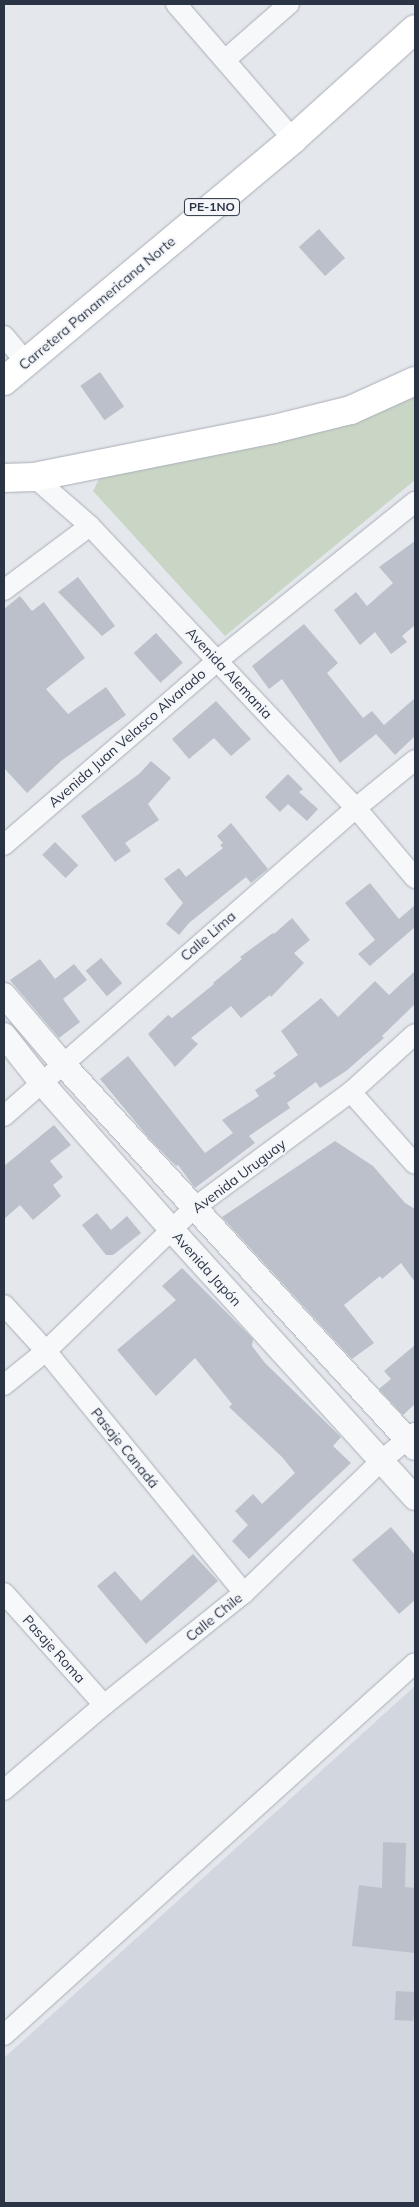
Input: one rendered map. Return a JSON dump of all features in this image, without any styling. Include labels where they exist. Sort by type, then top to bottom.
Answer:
[{"type":"main road","name":"Carretera Panamericana Norte","points":[[4,380],[293,139],[415,29]]},
{"type":"main road","points":[[4,478],[34,477],[274,428],[351,410],[415,381]]},
{"type":"street","points":[[176,4],[293,139]]},
{"type":"street","points":[[224,60],[289,4]]},
{"type":"street","points":[[4,336],[26,362]]},
{"type":"street","name":"Avenida Alemania","points":[[34,477],[90,526],[356,808],[415,878]]},
{"type":"street","name":"Avenida Juan Velasco Alvarado","points":[[4,845],[217,661],[415,502]]},
{"type":"street","points":[[4,590],[90,526]]},
{"type":"street","name":"Calle Lima","points":[[4,1116],[62,1063],[356,808],[415,760]]},
{"type":"street","points":[[4,995],[62,1063],[194,1208],[413,1440]]},
{"type":"street","name":"Avenida Uruguay","points":[[4,1385],[46,1351],[194,1208],[351,1092],[415,1034]]},
{"type":"street","name":"Avenida Japón","points":[[4,1036],[41,1082],[171,1229],[415,1498]]},
{"type":"street","points":[[351,1092],[415,1164]]},
{"type":"street","name":"Pasaje Canadá","points":[[4,1305],[46,1351],[244,1593]]},
{"type":"street","name":"Calle Chile","points":[[4,1790],[104,1705],[244,1593],[382,1460],[413,1440]]},
{"type":"street","name":"Pasaje Roma","points":[[4,1593],[104,1705]]},
{"type":"street","points":[[4,2035],[415,1663]]},
{"type":"shaded area","points":[[415,1686],[415,2203],[4,2203],[4,2058]]},
{"type":"green space","points":[[415,394],[415,480],[225,636],[93,491],[102,473],[308,431],[390,408]]},
{"type":"building","points":[[319,229],[345,258],[325,276],[299,247]]},
{"type":"building","points":[[100,372],[124,406],[104,420],[80,386]]},
{"type":"building","points":[[415,541],[415,625],[402,636],[407,642],[391,654],[375,632],[360,645],[334,610],[356,592],[367,606],[393,583],[379,567]]},
{"type":"building","points":[[78,577],[115,626],[102,636],[58,592]]},
{"type":"building","points":[[20,596],[32,611],[44,602],[85,658],[46,689],[68,714],[106,687],[126,715],[61,761],[27,793],[4,768],[4,609]]},
{"type":"building","points":[[304,624],[338,663],[327,673],[363,718],[372,711],[384,725],[415,698],[415,736],[395,755],[376,734],[340,763],[282,679],[269,689],[252,666]]},
{"type":"building","points":[[156,633],[183,663],[160,683],[134,653]]},
{"type":"building","points":[[216,701],[251,739],[231,756],[214,738],[189,759],[172,739]]},
{"type":"building","points":[[151,761],[171,778],[148,804],[159,820],[125,843],[131,851],[115,862],[81,816],[139,774]]},
{"type":"building","points":[[288,774],[303,789],[299,792],[318,809],[307,821],[288,804],[280,812],[265,797]]},
{"type":"building","points":[[231,823],[268,869],[251,883],[246,877],[189,923],[179,935],[166,924],[183,903],[164,879],[179,868],[186,877],[223,848],[220,845],[223,843],[217,836]]},
{"type":"building","points":[[55,842],[78,865],[66,878],[42,855]]},
{"type":"building","points":[[370,883],[399,919],[415,905],[415,927],[370,966],[358,954],[375,940],[345,903]]},
{"type":"building","points":[[292,918],[310,940],[294,953],[304,963],[271,997],[270,995],[241,1018],[231,1006],[191,1038],[198,1044],[175,1067],[148,1034],[168,1015],[172,1018],[242,959],[240,957],[274,934]]},
{"type":"building","points":[[101,958],[122,983],[107,996],[86,971]]},
{"type":"building","points":[[40,959],[55,979],[74,964],[87,980],[63,999],[80,1022],[59,1038],[10,980]]},
{"type":"building","points":[[415,971],[415,1004],[382,1036],[384,1038],[346,1071],[320,1088],[316,1082],[287,1103],[290,1108],[249,1136],[255,1143],[195,1188],[178,1165],[176,1166],[149,1138],[100,1079],[128,1056],[205,1153],[233,1133],[222,1120],[259,1096],[255,1090],[276,1076],[273,1073],[298,1055],[281,1031],[321,998],[338,1017],[375,981],[389,995]]},
{"type":"building","points":[[54,1125],[71,1145],[50,1161],[63,1177],[53,1185],[61,1196],[33,1220],[20,1205],[4,1219],[4,1166]]},
{"type":"building","points":[[335,1141],[373,1166],[405,1203],[415,1209],[415,1282],[401,1263],[382,1279],[380,1276],[344,1305],[374,1343],[352,1359],[222,1217]]},
{"type":"building","points":[[97,1213],[111,1230],[127,1216],[141,1233],[113,1255],[106,1255],[82,1225]]},
{"type":"building","points":[[182,1268],[253,1339],[252,1346],[265,1363],[341,1437],[333,1446],[351,1463],[249,1559],[232,1541],[248,1525],[235,1511],[253,1494],[262,1504],[295,1473],[282,1457],[229,1407],[232,1404],[195,1358],[156,1396],[117,1350],[176,1300],[162,1286]]},
{"type":"building","points":[[415,1345],[415,1404],[403,1415],[379,1389],[391,1379],[384,1371]]},
{"type":"building","points":[[391,1527],[415,1555],[415,1600],[399,1614],[352,1560]]},
{"type":"building","points":[[193,1554],[218,1581],[146,1644],[97,1586],[115,1571],[141,1601]]},
{"type":"building","points":[[383,1842],[406,1843],[405,1887],[415,1888],[415,1953],[352,1946],[359,1885],[382,1888]]},
{"type":"building","points":[[396,1991],[415,1992],[413,2021],[394,2020]]}]
